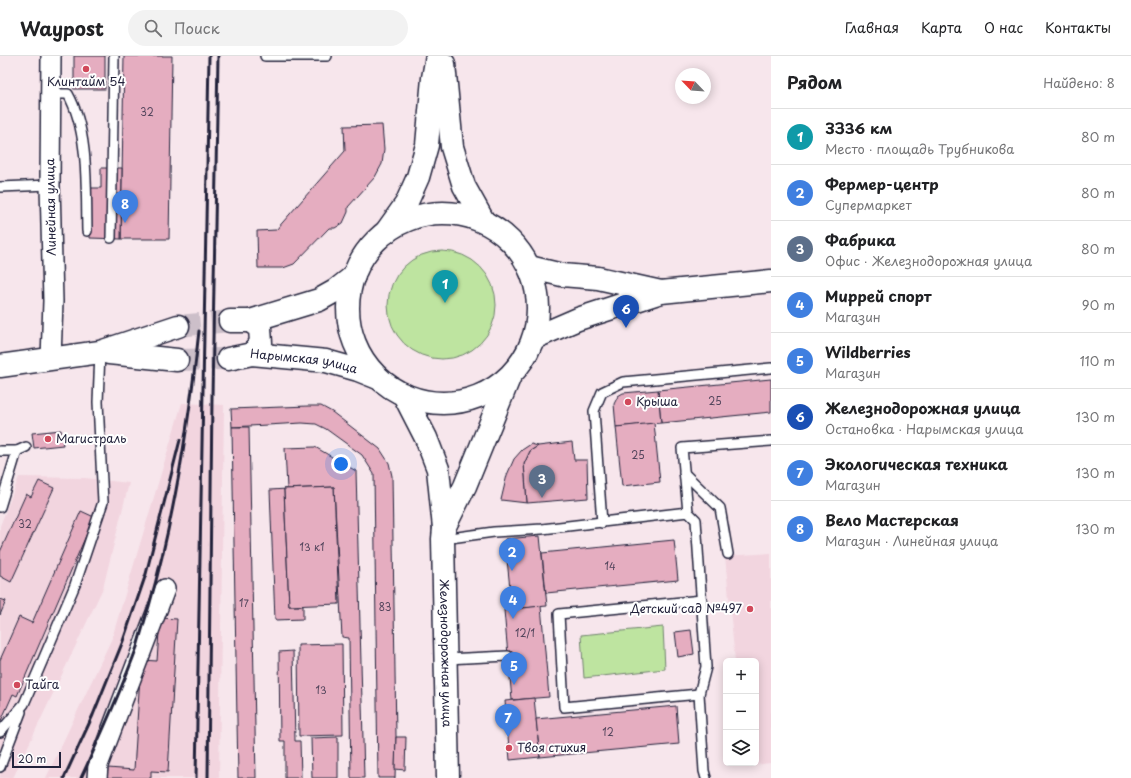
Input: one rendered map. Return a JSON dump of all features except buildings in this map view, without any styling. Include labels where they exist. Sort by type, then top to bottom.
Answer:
[{"type":"main road","points":[[437,56],[433,78],[427,144],[419,170],[406,204],[386,232],[367,252],[354,276],[348,299],[350,324],[355,343],[364,361],[379,379],[404,395],[427,402],[452,403],[482,395],[509,378]]},
{"type":"main road","points":[[443,56],[452,147],[464,186],[484,222]]},
{"type":"main road","points":[[386,232],[412,218],[440,213],[462,215],[484,222],[498,230],[511,241],[529,267],[535,284],[538,302],[538,320],[534,338],[524,359],[509,378],[465,486],[443,533]]},
{"type":"main road","points":[[529,267],[562,275],[598,278],[661,292]]},
{"type":"main road","points":[[252,354],[260,343],[260,328],[240,321],[319,300],[335,291],[354,276]]},
{"type":"main road","points":[[534,338],[578,319],[661,292],[771,282]]},
{"type":"main road","points":[[0,366],[100,352],[178,326]]},
{"type":"main road","points":[[100,352],[177,360]]},
{"type":"main road","name":"Нарымская улица","points":[[228,359],[252,354],[326,361],[358,370],[379,379]]},
{"type":"main road","name":"Железнодорожная улица","points":[[404,395],[426,438],[438,468],[443,533],[448,778]]},
{"type":"street","name":"Линейная улица","points":[[51,56],[50,185],[53,301],[51,359]]},
{"type":"street","points":[[97,778],[98,765],[166,589]]},
{"type":"lane","points":[[111,238],[114,56]]},
{"type":"lane","points":[[265,56],[327,56]]},
{"type":"lane","points":[[50,94],[68,94],[75,106],[83,147],[86,179],[87,231]]},
{"type":"lane","points":[[0,187],[50,185]]},
{"type":"lane","points":[[0,767],[24,704],[75,585],[103,502],[98,402],[100,352]]},
{"type":"lane","points":[[602,523],[594,411],[602,392],[624,382],[771,368]]},
{"type":"lane","points":[[706,778],[704,771],[699,694],[706,666],[702,600],[696,520],[688,512],[682,448],[771,441]]},
{"type":"lane","points":[[0,451],[17,451],[26,447]]},
{"type":"lane","points":[[0,506],[17,451]]},
{"type":"lane","points":[[684,473],[720,508],[728,554]]},
{"type":"lane","points":[[443,533],[542,529],[688,512]]},
{"type":"lane","points":[[699,694],[564,707],[559,614],[702,600]]},
{"type":"lane","points":[[446,659],[508,656]]},
{"type":"lane","points":[[0,732],[24,704]]},
{"type":"shaded area","points":[[182,403],[224,405],[219,778],[46,778],[112,638]]},
{"type":"shaded area","points":[[19,477],[85,478],[129,483],[103,588],[13,778],[0,778],[0,526]]},
{"type":"shaded area","name":"Детский сад №497","points":[[771,553],[771,763],[759,764],[759,658],[735,658],[725,556]]},
{"type":"green space","points":[[442,251],[463,255],[480,267],[492,284],[496,305],[492,326],[480,343],[463,355],[442,359],[421,355],[404,343],[392,326],[388,305],[392,284],[404,267],[421,255]]},
{"type":"green space","points":[[663,627],[665,669],[584,678],[581,635]]},
{"type":"tunnel","points":[[178,326],[230,321]]},
{"type":"tunnel","points":[[177,360],[228,359]]},
{"type":"railway","points":[[196,778],[209,56]]},
{"type":"railway","points":[[208,778],[212,397],[218,56]]},
{"type":"railway","points":[[81,778],[137,647],[158,572],[174,504],[186,435],[199,331]]},
{"type":"railway","points":[[64,778],[93,715],[123,641],[146,574],[180,440]]},
{"type":"place","name":"Клинтайм 54","points":[[86,69]]},
{"type":"place","name":"Вело Мастерская","points":[[125,223]]},
{"type":"place","name":"3336 км","points":[[445,303]]},
{"type":"place","name":"Железнодорожная улица","points":[[626,328]]},
{"type":"place","name":"Крыша","points":[[628,402]]},
{"type":"place","name":"Магистраль","points":[[48,439]]},
{"type":"place","name":"Фабрика","points":[[542,498]]},
{"type":"place","name":"Фермер-центр","points":[[512,571]]},
{"type":"place","name":"Детский сад №497","points":[[750,609]]},
{"type":"place","name":"Миррей спорт","points":[[513,619]]},
{"type":"place","name":"Тайга","points":[[17,685]]},
{"type":"place","name":"Wildberries","points":[[514,685]]},
{"type":"place","name":"Экологическая техника","points":[[508,737]]},
{"type":"place","name":"Твоя стихия","points":[[509,748]]}]
